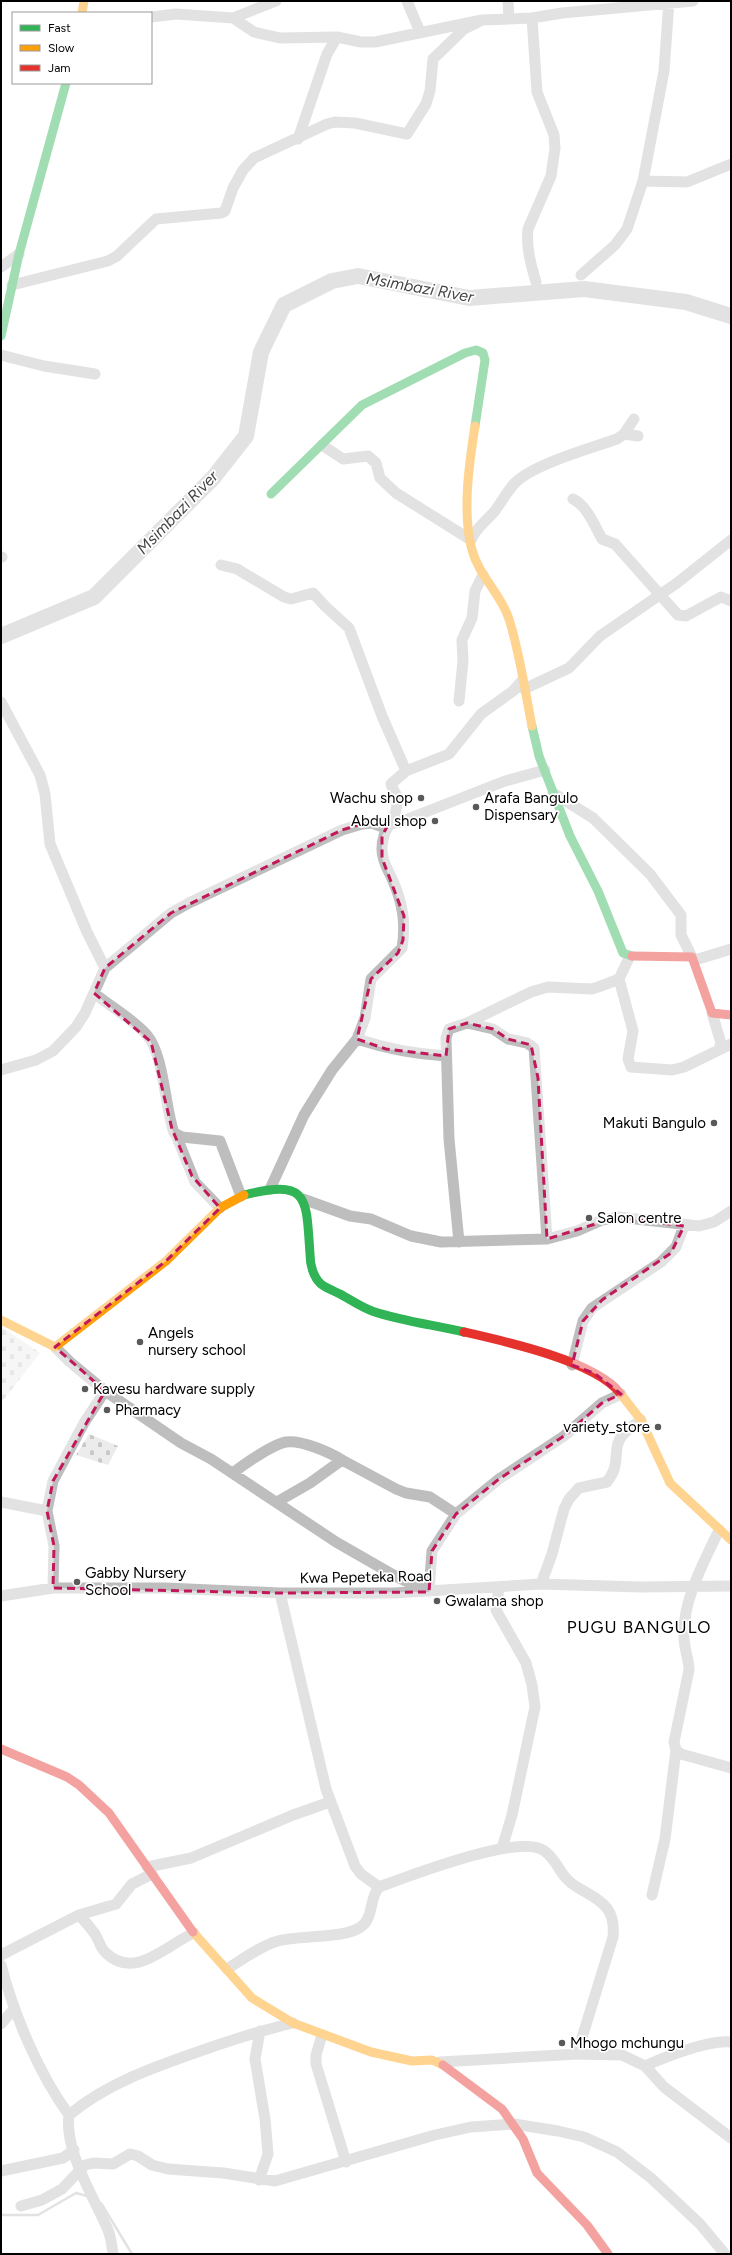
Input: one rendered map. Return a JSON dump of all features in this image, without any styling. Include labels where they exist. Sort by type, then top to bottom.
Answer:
[{"type":"street","points":[[82,12],[84,1]]},
{"type":"street","points":[[152,17],[176,14],[233,18],[276,1]]},
{"type":"street","points":[[407,1],[420,32]]},
{"type":"street","points":[[508,1],[509,18]]},
{"type":"street","points":[[233,18],[254,32],[280,38],[338,37],[361,42],[375,42],[482,20],[532,18],[562,13],[668,2],[693,1]]},
{"type":"street","points":[[581,276],[615,245],[627,229],[643,181],[664,71],[668,2]]},
{"type":"street","points":[[532,18],[537,92],[554,135],[556,148],[551,176],[528,229],[527,239],[529,257],[536,282]]},
{"type":"street","points":[[12,285],[108,261],[117,256],[156,219],[221,213],[224,210],[233,188],[243,170],[254,158],[261,153],[298,139],[335,122],[373,126],[407,134],[419,116],[428,98],[433,59],[464,29],[482,20]]},
{"type":"street","points":[[298,139],[327,54],[338,37]]},
{"type":"street","points":[[1,336],[19,254],[66,84]]},
{"type":"street","points":[[643,181],[687,182],[731,164]]},
{"type":"street","points":[[1,267],[19,254]]},
{"type":"street","points":[[271,494],[370,400],[465,353],[480,351],[485,360],[466,494],[472,550],[483,575],[495,590],[505,608],[517,649],[523,685],[539,756],[552,793],[570,836],[598,891],[618,945],[623,953],[629,958],[674,955],[694,959],[731,949]]},
{"type":"street","points":[[1,355],[44,366],[95,374]]},
{"type":"street","points":[[471,540],[475,531],[494,512],[518,481],[560,458],[617,439],[624,434],[634,419]]},
{"type":"street","points":[[624,434],[638,436]]},
{"type":"street","points":[[322,445],[343,459],[368,456],[372,458],[376,463],[380,478],[396,492],[471,540]]},
{"type":"street","points":[[574,499],[579,502],[589,516],[602,539],[615,544],[681,617],[722,597],[731,601]]},
{"type":"street","points":[[270,1189],[308,1108],[332,1070],[357,1039],[364,1018],[371,979],[398,953],[403,940],[404,916],[402,907],[397,890],[382,858],[382,836],[395,814],[397,798],[391,784],[406,771],[448,754],[481,714],[513,691],[523,685],[569,668],[600,636],[660,595],[731,540]]},
{"type":"street","points":[[221,565],[237,569],[284,597],[291,599],[313,593],[345,624],[353,638],[382,716],[406,771]]},
{"type":"street","points":[[459,702],[463,661],[462,640],[472,618],[475,591],[483,575]]},
{"type":"street","points":[[1,702],[40,774],[50,844],[87,932],[105,968]]},
{"type":"street","points":[[1,1070],[36,1060],[53,1051],[76,1027],[105,968],[171,913],[189,903],[337,832],[362,824],[388,825],[421,815],[505,781],[544,770]]},
{"type":"street","points":[[552,793],[593,818],[650,874],[681,914],[681,935],[694,959],[721,1043],[719,1049]]},
{"type":"street","points":[[629,958],[619,979],[632,1031],[628,1059],[631,1067],[678,1069],[731,1044]]},
{"type":"street","points":[[459,1242],[449,1139],[446,1038],[449,1029],[466,1023],[531,992],[548,987],[592,989],[619,979]]},
{"type":"street","points":[[94,993],[147,1035],[151,1042],[166,1091],[172,1129],[176,1135],[195,1182],[220,1208]]},
{"type":"street","points":[[712,1013],[731,1015]]},
{"type":"street","points":[[466,1023],[492,1029],[508,1039],[527,1044],[534,1048],[547,1239]]},
{"type":"street","points":[[357,1039],[393,1050],[446,1056]]},
{"type":"street","points":[[176,1135],[220,1141],[241,1196]]},
{"type":"street","points":[[55,1347],[166,1261],[220,1208],[241,1196],[270,1189],[285,1189],[298,1194],[303,1199],[350,1216],[371,1219],[411,1236],[441,1242],[547,1239],[577,1231],[602,1220],[618,1217],[684,1226],[699,1226],[714,1222],[731,1211]]},
{"type":"street","points":[[303,1199],[307,1213],[308,1246],[313,1271],[321,1284],[329,1290],[372,1310],[529,1347],[594,1373],[616,1388],[641,1420],[670,1483],[731,1540]]},
{"type":"street","points":[[572,1364],[583,1321],[592,1308],[661,1262],[676,1246],[684,1226]]},
{"type":"street","points":[[1,1320],[55,1347],[70,1362],[105,1391],[181,1443],[233,1473],[358,1555],[429,1592],[432,1551],[456,1514],[499,1479],[564,1436],[602,1403],[621,1394]]},
{"type":"street","points":[[53,1588],[54,1546],[47,1511],[53,1481],[84,1423],[105,1391]]},
{"type":"street","points":[[541,1584],[552,1554],[564,1509],[569,1498],[579,1488],[607,1482],[616,1466],[619,1440],[630,1428],[641,1420]]},
{"type":"street","points":[[233,1473],[246,1462],[286,1442],[320,1449],[396,1489],[430,1497],[456,1514]]},
{"type":"street","points":[[277,1502],[310,1483],[342,1460]]},
{"type":"street","points":[[1,1502],[47,1511]]},
{"type":"street","points":[[652,1895],[665,1839],[676,1750],[674,1742],[689,1670],[684,1638],[692,1586],[719,1530]]},
{"type":"street","name":"Kwa Pepeteka Road","points":[[1,1596],[53,1588],[166,1588],[280,1593],[429,1592],[541,1584],[731,1586]]},
{"type":"street","points":[[499,1588],[496,1610],[526,1663],[532,1685],[535,1708],[512,1815],[502,1848]]},
{"type":"street","points":[[280,1593],[330,1802],[355,1866],[360,1874],[379,1887]]},
{"type":"street","points":[[1,1749],[67,1777],[80,1785],[115,1820],[194,1934],[252,1998],[293,2023],[322,2035],[390,2057],[412,2061],[432,2060],[440,2062],[577,2054],[622,2055],[645,2066],[664,2087],[731,2138]]},
{"type":"street","points":[[676,1750],[681,1754],[731,1768]]},
{"type":"street","points":[[1,1956],[79,1915],[116,1904],[132,1884],[149,1871],[192,1858],[293,1815],[330,1802]]},
{"type":"street","points":[[379,1887],[438,1866],[502,1848],[534,1847],[542,1849],[553,1859],[568,1882],[604,1903],[613,1918],[613,1937],[577,2054]]},
{"type":"street","points":[[227,1969],[271,1942],[357,1930],[369,1918],[379,1887]]},
{"type":"street","points":[[79,1915],[95,1934],[105,1953],[116,1960],[129,1963],[154,1957],[178,1941],[194,1934]]},
{"type":"street","points":[[1,1965],[14,2009],[55,2096],[69,2115],[69,2130],[74,2150],[81,2170],[109,2232],[113,2254]]},
{"type":"street","points":[[1,2024],[14,2009]]},
{"type":"street","points":[[69,2115],[98,2095],[162,2065],[260,2031],[293,2023]]},
{"type":"street","points":[[259,2180],[268,2154],[266,2119],[255,2059],[260,2031]]},
{"type":"street","points":[[322,2035],[316,2055],[316,2064],[346,2162]]},
{"type":"street","points":[[645,2066],[675,2053],[711,2042],[731,2042]]},
{"type":"street","points":[[440,2062],[502,2110],[514,2124],[523,2139],[537,2173],[587,2225],[608,2254]]},
{"type":"street","points":[[21,2206],[42,2200],[62,2189],[89,2164],[113,2164],[130,2154],[138,2156],[152,2165],[168,2169],[223,2173],[259,2180],[275,2181],[346,2162],[435,2135],[471,2127],[514,2124],[584,2137],[617,2152],[651,2178],[700,2224],[725,2254]]},
{"type":"street","points":[[1,2171],[63,2158],[74,2150]]},
{"type":"highlighted area","points":[[362,824],[388,825],[382,836],[382,858],[404,916],[403,940],[398,953],[371,979],[357,1039],[386,1049],[446,1056],[449,1029],[467,1023],[493,1029],[508,1039],[531,1045],[538,1078],[547,1239],[618,1217],[684,1226],[671,1253],[602,1300],[583,1321],[572,1365],[594,1373],[621,1394],[602,1403],[564,1436],[499,1479],[456,1514],[432,1551],[429,1592],[280,1593],[53,1588],[54,1546],[47,1511],[53,1481],[105,1391],[55,1347],[166,1261],[220,1208],[192,1176],[172,1129],[151,1042],[94,993],[105,968],[171,913],[189,903],[342,830]]},
{"type":"green space","points":[[2,1327],[40,1353],[1,1403],[1,1328]]},
{"type":"green space","points":[[89,1434],[118,1446],[108,1465],[76,1455]]},
{"type":"waterway","name":"Msimbazi River","points":[[1,636],[94,597],[213,478],[246,436],[261,352],[284,305],[332,281],[358,276],[469,298],[584,289],[686,302],[731,316]]},
{"type":"waterway","points":[[1,2215],[38,2215],[76,2193],[87,2196]]},
{"type":"waterway","points":[[101,2203],[132,2254]]},
{"type":"traffic: fast","points":[[1,336],[19,254],[66,84]]},
{"type":"traffic: fast","points":[[271,494],[362,405],[465,353],[476,350],[483,353],[485,360],[475,426]]},
{"type":"traffic: fast","points":[[532,726],[539,756],[570,836],[598,891],[623,953],[632,956]]},
{"type":"traffic: fast","points":[[244,1195],[281,1189],[292,1191],[300,1197],[307,1218],[311,1266],[316,1278],[323,1285],[372,1311],[406,1320],[464,1332]]},
{"type":"traffic: slow","points":[[82,12],[84,1]]},
{"type":"traffic: slow","points":[[475,426],[467,505],[469,536],[475,559],[501,601],[509,619],[519,659],[532,726]]},
{"type":"traffic: slow","points":[[1,1320],[55,1347],[166,1261],[220,1208],[244,1195]]},
{"type":"traffic: slow","points":[[620,1393],[641,1420],[670,1483],[731,1540]]},
{"type":"traffic: slow","points":[[193,1932],[252,1998],[293,2023],[371,2052],[412,2061],[432,2060],[443,2065]]},
{"type":"traffic: jam","points":[[632,956],[692,957],[712,1013],[731,1015]]},
{"type":"traffic: jam","points":[[464,1332],[524,1347],[570,1362],[591,1371],[608,1382],[620,1393]]},
{"type":"traffic: jam","points":[[1,1749],[67,1777],[79,1785],[109,1813],[193,1932]]},
{"type":"traffic: jam","points":[[443,2065],[502,2109],[523,2139],[537,2173],[587,2225],[608,2254]]},
{"type":"place","name":"Wachu shop","points":[[421,798]]},
{"type":"place","name":"Arafa Bangulo Dispensary","points":[[476,807]]},
{"type":"place","name":"Abdul shop","points":[[435,821]]},
{"type":"place","name":"Makuti Bangulo","points":[[714,1123]]},
{"type":"place","name":"Salon centre","points":[[589,1218]]},
{"type":"place","name":"Angels nursery school","points":[[140,1342]]},
{"type":"place","name":"Kavesu hardware supply","points":[[85,1389]]},
{"type":"place","name":"Pharmacy","points":[[107,1410]]},
{"type":"place","name":"variety_store","points":[[658,1427]]},
{"type":"place","name":"Gabby Nursery School","points":[[77,1582]]},
{"type":"place","name":"Gwalama shop","points":[[437,1601]]},
{"type":"place","name":"Mhogo mchungu","points":[[562,2043]]},
{"type":"district","name":"PUGU BANGULO","points":[[639,1627]]}]
